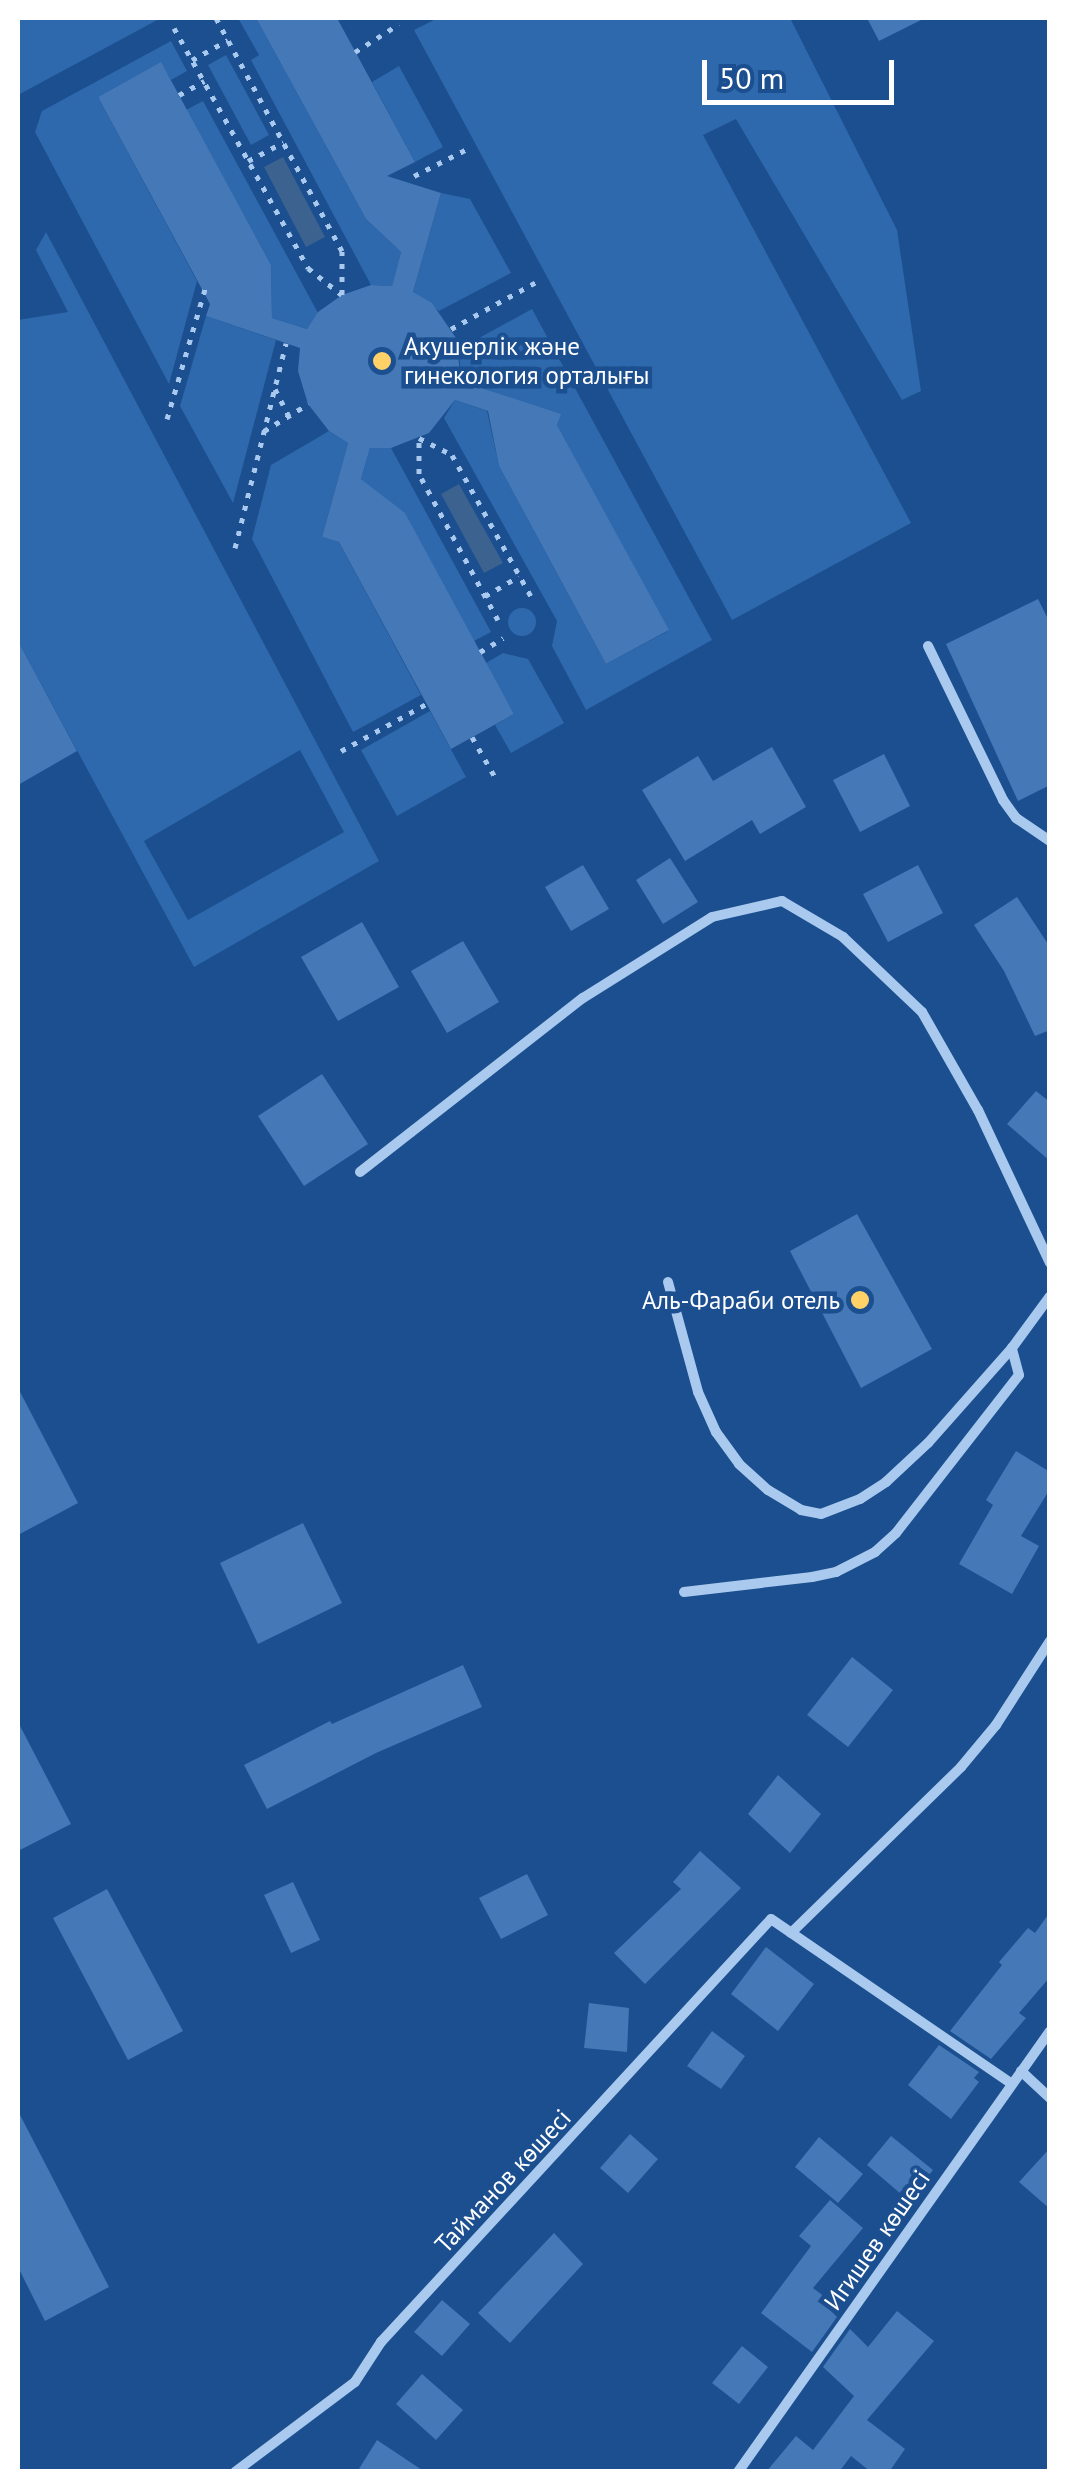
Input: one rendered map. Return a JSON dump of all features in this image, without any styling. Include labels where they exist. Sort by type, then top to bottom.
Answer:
[{"type":"street","points":[[928,646],[1003,800],[1016,818],[1050,841]]},
{"type":"street","points":[[360,1172],[582,998],[712,916],[782,901],[844,937],[922,1012],[978,1110],[1050,1263]]},
{"type":"street","points":[[668,1282],[698,1392],[716,1432],[739,1464],[801,1510],[821,1514],[860,1499],[886,1482],[928,1443],[1012,1348],[1050,1296]]},
{"type":"street","points":[[684,1592],[836,1572],[874,1552],[896,1533],[1019,1375],[1012,1348]]},
{"type":"street","points":[[1012,2084],[791,1933],[961,1767],[996,1724],[1050,1641]]},
{"type":"street","name":"Тайманов көшесі","points":[[235,2472],[356,2382],[380,2342],[771,1919],[791,1933]]},
{"type":"street","name":"Игишев көшесі","points":[[738,2472],[1050,2031]]},
{"type":"street","points":[[1021,2071],[1050,2098]]},
{"type":"path","points":[[174,28],[308,268],[342,295],[342,252],[216,18]]},
{"type":"path","points":[[355,52],[399,24]]},
{"type":"path","points":[[192,60],[228,40]]},
{"type":"path","points":[[178,95],[204,81]]},
{"type":"path","points":[[248,161],[283,142]]},
{"type":"path","points":[[414,176],[467,149]]},
{"type":"path","points":[[451,329],[538,281]]},
{"type":"path","points":[[168,419],[206,286]]},
{"type":"path","points":[[235,548],[286,343]]},
{"type":"path","points":[[274,389],[289,416]]},
{"type":"path","points":[[264,431],[308,404]]},
{"type":"path","points":[[498,620],[419,474],[419,438],[452,455],[532,600]]},
{"type":"path","points":[[486,596],[519,576]]},
{"type":"path","points":[[480,652],[504,638]]},
{"type":"path","points":[[341,751],[426,704]]},
{"type":"path","points":[[472,738],[495,777]]},
{"type":"shaded area","points":[[18,18],[161,18],[18,95]]},
{"type":"shaded area","points":[[238,18],[256,18],[366,219],[401,252],[392,286],[371,285],[251,60],[259,55]]},
{"type":"shaded area","points":[[438,18],[790,18],[897,230],[921,391],[902,400],[736,119],[703,135],[911,523],[732,620],[414,30]]},
{"type":"shaded area","points":[[171,41],[187,71],[171,80],[160,63],[98,97],[197,281],[169,384],[35,132],[42,111]]},
{"type":"shaded area","points":[[226,55],[269,135],[251,145],[208,65]]},
{"type":"shaded area","points":[[399,66],[443,147],[415,162],[372,82]]},
{"type":"shaded area","points":[[203,101],[318,313],[307,329],[272,318],[271,265],[186,110]]},
{"type":"shaded area","points":[[283,157],[325,237],[306,247],[264,167]]},
{"type":"shaded area","points":[[441,193],[470,199],[511,273],[439,311],[413,292]]},
{"type":"shaded area","points":[[46,232],[379,861],[194,967],[18,641],[18,320],[68,312],[36,250]],"holes":[[[300,750],[344,832],[188,920],[144,841]]]},
{"type":"shaded area","points":[[532,309],[712,640],[586,710],[552,646],[557,621],[444,418],[455,400],[487,411],[499,466],[606,664],[668,631],[557,425],[560,414],[461,381],[459,349]]},
{"type":"shaded area","points":[[206,316],[276,340],[233,503],[180,406]]},
{"type":"shaded area","points":[[329,431],[348,443],[322,537],[339,542],[421,695],[353,732],[252,539],[271,465]]},
{"type":"shaded area","points":[[370,448],[391,448],[491,632],[474,641],[405,514],[361,479]]},
{"type":"shaded area","points":[[459,484],[503,563],[484,573],[441,494]]},
{"type":"shaded area","points":[[522,608],[532,612],[536,622],[532,632],[522,636],[512,632],[508,622],[512,612]]},
{"type":"shaded area","points":[[503,653],[528,659],[564,723],[511,753],[495,725],[514,714],[486,663]]},
{"type":"shaded area","points":[[430,711],[466,777],[397,816],[361,750]]},
{"type":"building","points":[[256,18],[337,18],[415,162],[387,176],[441,193],[413,292],[432,303],[456,338],[461,381],[561,414],[557,425],[669,630],[606,664],[499,466],[488,411],[455,400],[429,433],[391,448],[370,448],[361,479],[405,513],[514,714],[451,749],[339,542],[322,537],[348,443],[329,431],[308,404],[298,371],[300,348],[206,316],[210,304],[98,97],[161,62],[271,265],[272,318],[307,329],[318,312],[342,295],[371,285],[392,286],[401,252],[366,219]]},
{"type":"building","points":[[867,18],[925,18],[879,41]]},
{"type":"building","points":[[1038,599],[1050,623],[1050,785],[1018,801],[946,644]]},
{"type":"building","points":[[18,641],[77,751],[18,785]]},
{"type":"building","points":[[772,747],[806,807],[760,834],[752,820],[685,861],[642,790],[698,756],[713,781]]},
{"type":"building","points":[[884,754],[910,806],[860,832],[833,780]]},
{"type":"building","points":[[670,858],[698,902],[663,924],[636,880]]},
{"type":"building","points":[[583,865],[609,909],[571,931],[545,887]]},
{"type":"building","points":[[918,865],[943,913],[888,942],[863,894]]},
{"type":"building","points":[[1017,897],[1050,947],[1050,1030],[1035,1036],[1004,971],[974,925]]},
{"type":"building","points":[[362,922],[399,987],[338,1021],[301,957]]},
{"type":"building","points":[[463,941],[499,1002],[447,1033],[411,971]]},
{"type":"building","points":[[322,1074],[368,1144],[304,1186],[258,1116]]},
{"type":"building","points":[[1036,1091],[1050,1102],[1050,1161],[1007,1124]]},
{"type":"building","name":"Аль-Фараби отель","points":[[857,1214],[932,1349],[861,1388],[790,1251]]},
{"type":"building","points":[[18,1388],[78,1503],[18,1535]]},
{"type":"building","points":[[1016,1451],[1050,1472],[1050,1489],[1021,1536],[1039,1546],[1012,1594],[959,1564],[993,1505],[986,1500]]},
{"type":"building","points":[[303,1523],[342,1603],[258,1644],[220,1563]]},
{"type":"building","points":[[852,1657],[893,1690],[848,1747],[807,1715]]},
{"type":"building","points":[[463,1665],[482,1707],[376,1753],[267,1809],[244,1765],[330,1721],[332,1724]]},
{"type":"building","points":[[18,1722],[71,1824],[18,1851]]},
{"type":"building","points":[[778,1775],[821,1814],[790,1853],[748,1814]]},
{"type":"building","points":[[700,1851],[741,1888],[645,1984],[614,1953],[681,1889],[673,1882]]},
{"type":"building","points":[[527,1874],[548,1915],[501,1939],[479,1898]]},
{"type":"building","points":[[293,1882],[320,1940],[291,1953],[264,1895]]},
{"type":"building","points":[[107,1889],[183,2031],[128,2060],[53,1918]]},
{"type":"building","points":[[1050,1912],[1050,1977],[1019,2013],[1026,2018],[991,2059],[950,2031],[1002,1965],[999,1962],[1028,1928],[1035,1933]]},
{"type":"building","points":[[766,1947],[814,1984],[778,2031],[731,1994]]},
{"type":"building","points":[[589,2003],[629,2008],[627,2052],[584,2048]]},
{"type":"building","points":[[712,2031],[745,2056],[721,2089],[687,2066]]},
{"type":"building","points":[[939,2045],[979,2072],[974,2078],[979,2082],[951,2119],[908,2085]]},
{"type":"building","points":[[18,2111],[109,2287],[45,2321],[18,2267]]},
{"type":"building","points":[[630,2134],[658,2159],[628,2193],[600,2168]]},
{"type":"building","points":[[891,2136],[933,2170],[908,2200],[867,2165]]},
{"type":"building","points":[[819,2137],[863,2174],[838,2203],[795,2167]]},
{"type":"building","points":[[1050,2148],[1050,2209],[1019,2182]]},
{"type":"building","points":[[830,2200],[863,2228],[813,2288],[833,2303],[829,2309],[837,2317],[812,2352],[761,2313],[811,2246],[799,2236]]},
{"type":"building","points":[[554,2233],[583,2264],[510,2343],[478,2313]]},
{"type":"building","points":[[442,2300],[470,2324],[442,2356],[414,2332]]},
{"type":"building","points":[[897,2311],[934,2341],[867,2420],[905,2449],[889,2472],[871,2472],[851,2456],[839,2472],[766,2472],[796,2436],[813,2450],[854,2396],[823,2367],[850,2329],[868,2347]]},
{"type":"building","points":[[742,2346],[768,2367],[739,2404],[712,2383]]},
{"type":"building","points":[[422,2374],[463,2410],[436,2440],[396,2404]]},
{"type":"building","points":[[377,2440],[425,2472],[357,2472]]},
{"type":"place","name":"Акушерлік және гинекология орталығы","points":[[382,361]]},
{"type":"place","name":"Аль-Фараби отель","points":[[860,1300]]}]
